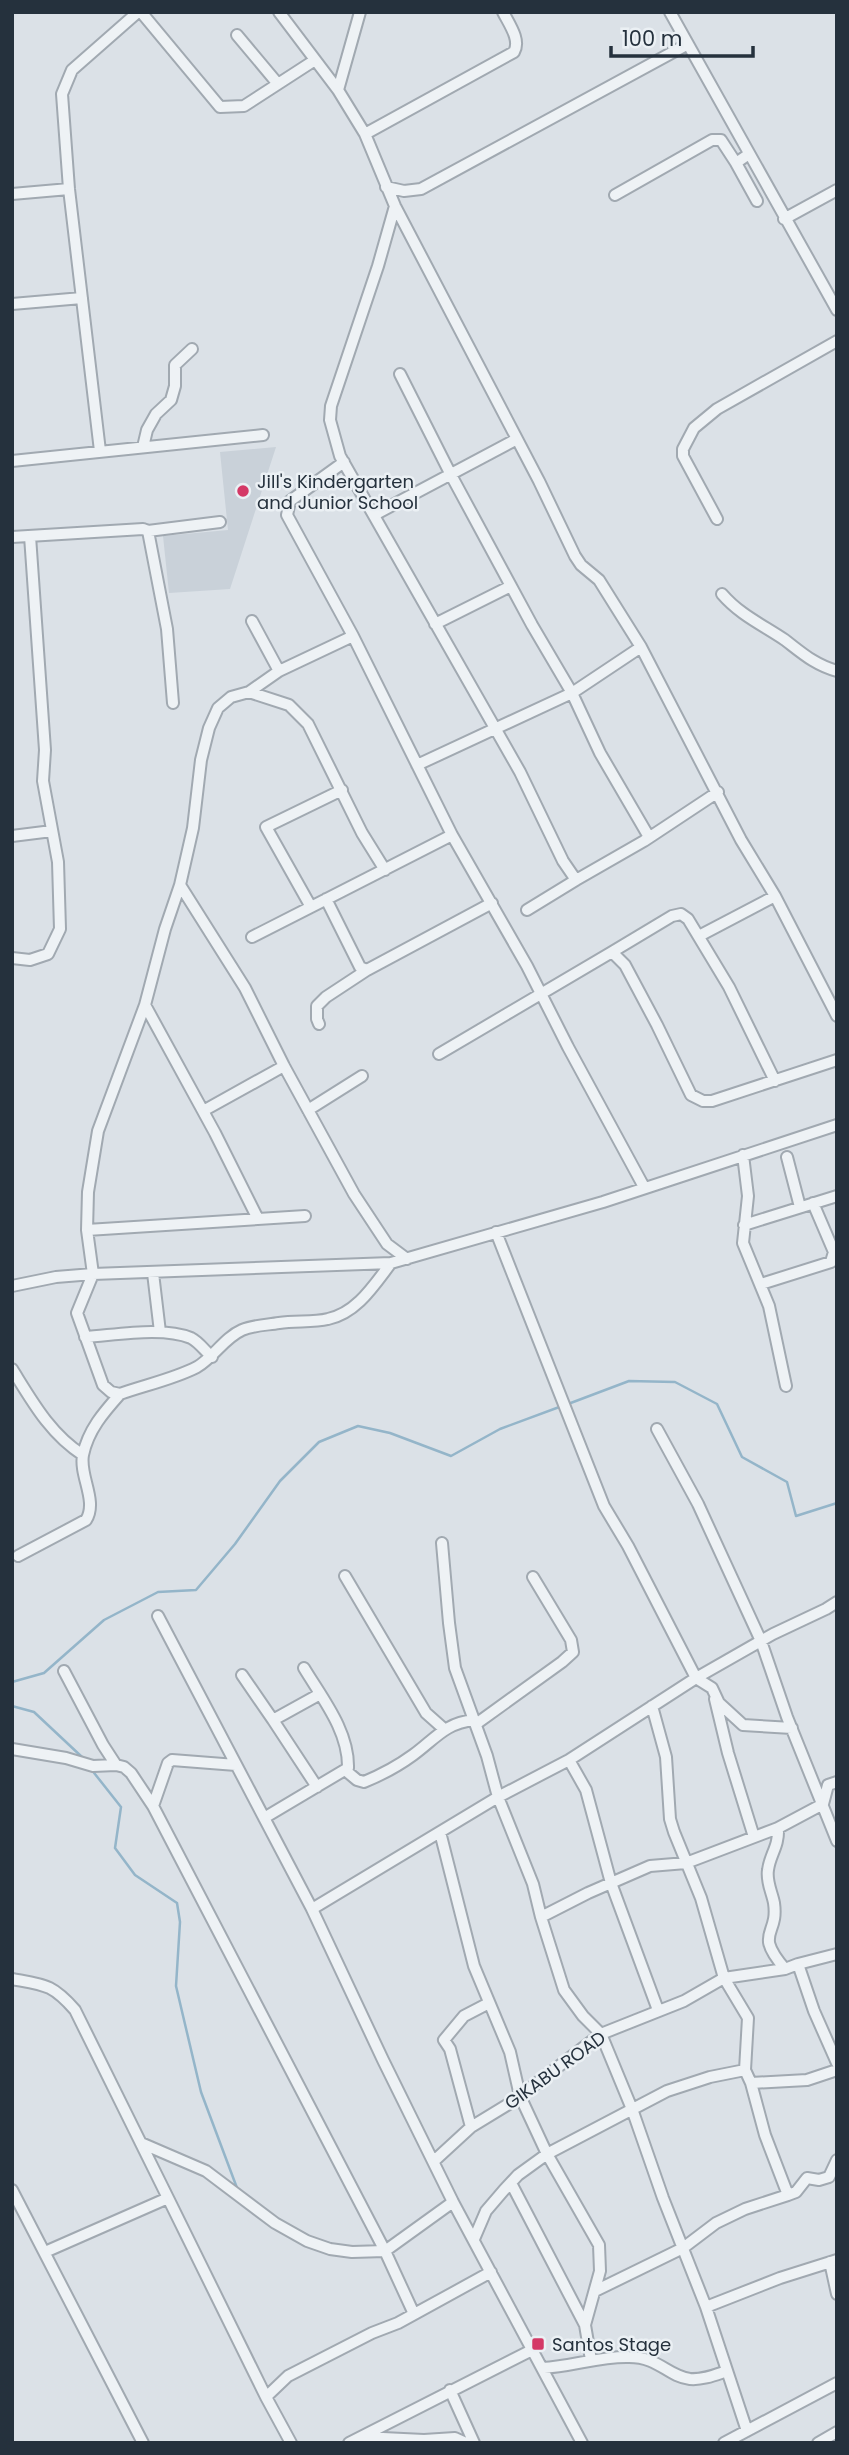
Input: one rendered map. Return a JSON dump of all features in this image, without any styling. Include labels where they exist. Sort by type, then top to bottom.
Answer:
[{"type":"street","points":[[100,451],[69,189],[62,94],[72,70],[139,12],[219,107],[244,106],[314,60]]},
{"type":"street","points":[[279,12],[338,90],[365,134],[394,206],[517,439],[575,556],[581,565],[599,580],[641,647],[741,840],[775,896],[837,1016]]},
{"type":"street","points":[[338,90],[359,12]]},
{"type":"street","points":[[365,134],[514,52],[516,41],[503,12]]},
{"type":"street","points":[[670,12],[837,310]]},
{"type":"street","points":[[237,35],[278,84]]},
{"type":"street","points":[[386,187],[404,191],[421,189],[688,44]]},
{"type":"street","points":[[615,195],[712,140],[722,140],[757,201]]},
{"type":"street","points":[[736,163],[749,154]]},
{"type":"street","points":[[12,194],[69,189]]},
{"type":"street","points":[[784,219],[837,190]]},
{"type":"street","points":[[394,206],[378,266],[331,407],[332,434],[344,462],[520,772],[563,861],[576,880]]},
{"type":"street","points":[[12,304],[82,298]]},
{"type":"street","points":[[717,519],[683,456],[683,449],[694,428],[717,409],[837,341]]},
{"type":"street","points":[[143,447],[147,430],[156,414],[171,400],[175,386],[175,365],[192,349]]},
{"type":"street","points":[[400,374],[451,475],[572,693],[600,753],[649,836]]},
{"type":"street","points":[[12,461],[263,435]]},
{"type":"street","points":[[374,515],[517,439]]},
{"type":"street","points":[[344,462],[290,501],[287,515],[353,635],[453,835],[644,1188]]},
{"type":"street","points":[[12,537],[143,529],[148,531],[220,522]]},
{"type":"street","points":[[148,531],[166,629],[173,703]]},
{"type":"street","points":[[12,958],[30,960],[48,954],[60,929],[58,862],[43,781],[45,750],[30,536]]},
{"type":"street","points":[[435,624],[511,586]]},
{"type":"street","points":[[722,594],[735,608],[785,640],[807,658],[837,671]]},
{"type":"street","points":[[251,621],[279,671]]},
{"type":"street","points":[[120,1394],[111,1392],[103,1385],[77,1313],[93,1274],[87,1230],[88,1192],[98,1131],[145,1005],[180,885],[193,828],[201,760],[208,728],[218,708],[231,697],[250,692],[279,671],[353,635]]},
{"type":"street","points":[[417,765],[572,693],[641,647]]},
{"type":"street","points":[[250,692],[289,705],[308,724],[362,832],[385,870]]},
{"type":"street","points":[[311,907],[267,827],[342,790]]},
{"type":"street","points":[[527,910],[718,792]]},
{"type":"street","points":[[12,836],[52,831]]},
{"type":"street","points":[[252,937],[453,835]]},
{"type":"street","points":[[180,885],[245,988],[284,1066],[372,1224],[387,1244],[407,1259]]},
{"type":"street","points":[[699,936],[775,896]]},
{"type":"street","points":[[326,899],[360,967],[367,970]]},
{"type":"street","points":[[319,1024],[317,1006],[326,997],[367,970],[492,903]]},
{"type":"street","points":[[439,1054],[664,920],[681,915],[688,919],[729,987],[775,1081]]},
{"type":"street","points":[[612,952],[625,965],[691,1095],[704,1101],[712,1101],[837,1060]]},
{"type":"street","points":[[145,1005],[258,1219]]},
{"type":"street","points":[[203,1111],[284,1066]]},
{"type":"street","points":[[308,1110],[362,1076]]},
{"type":"street","points":[[12,1286],[93,1274],[391,1264],[603,1202],[837,1125]]},
{"type":"street","points":[[743,1155],[748,1196],[743,1243],[769,1306],[786,1386]]},
{"type":"street","points":[[787,1157],[800,1207]]},
{"type":"street","points":[[744,1225],[837,1196]]},
{"type":"street","points":[[761,1284],[831,1262],[834,1252],[813,1203]]},
{"type":"street","points":[[87,1230],[304,1216]]},
{"type":"street","points":[[496,1232],[604,1506],[628,1546],[696,1678],[712,1688],[719,1703],[743,1725]]},
{"type":"street","points":[[19,1556],[86,1520],[89,1514],[88,1487],[83,1472],[83,1455],[96,1421],[120,1394],[183,1373],[212,1357],[229,1337],[251,1327],[296,1320],[328,1319],[347,1311],[363,1300],[391,1264]]},
{"type":"street","points":[[153,1273],[160,1332]]},
{"type":"street","points":[[85,1336],[160,1332],[193,1339],[212,1357]]},
{"type":"street","points":[[12,1368],[50,1427],[70,1447],[83,1455]]},
{"type":"street","points":[[657,1429],[698,1504],[761,1641],[837,1841]]},
{"type":"street","points":[[442,1543],[455,1668],[498,1797],[533,1884],[564,1990],[583,2016],[601,2034],[706,2307],[747,2431]]},
{"type":"street","points":[[345,1576],[426,1713],[444,1729]]},
{"type":"street","points":[[345,1770],[364,1782],[413,1755],[444,1729],[460,1721],[475,1722],[573,1652],[570,1640],[533,1577]]},
{"type":"street","points":[[312,1909],[498,1797],[569,1760],[696,1678],[761,1641],[832,1611],[837,1602]]},
{"type":"street","points":[[158,1616],[312,1909],[453,2202],[582,2443]]},
{"type":"street","points":[[264,1818],[348,1768],[340,1729],[304,1668]]},
{"type":"street","points":[[64,1671],[116,1765],[131,1773],[153,1806],[385,2251],[414,2314]]},
{"type":"street","points":[[242,1675],[317,1787]]},
{"type":"street","points":[[712,1688],[723,1736],[754,1837]]},
{"type":"street","points":[[273,1720],[320,1694]]},
{"type":"street","points":[[652,1706],[666,1758],[670,1819],[701,1898],[724,1978],[748,2018],[745,2070],[765,2135],[788,2195]]},
{"type":"street","points":[[723,1736],[743,1725],[792,1728]]},
{"type":"street","points":[[12,1749],[66,1758],[93,1766],[116,1765]]},
{"type":"street","points":[[153,1806],[168,1763],[172,1760],[236,1765]]},
{"type":"street","points":[[569,1760],[586,1790],[611,1883],[658,2010]]},
{"type":"street","points":[[541,1917],[650,1866],[686,1863],[778,1828],[823,1804],[828,1785],[837,1782]]},
{"type":"street","points":[[778,1828],[779,1842],[768,1868],[774,1911],[768,1939],[774,1955],[785,1969]]},
{"type":"street","points":[[440,1832],[474,1966],[510,2052],[520,2096],[547,2154],[599,2245],[600,2271],[585,2325]]},
{"type":"street","points":[[724,1978],[785,1969],[837,1954]]},
{"type":"street","points":[[798,1964],[814,2011],[837,2063]]},
{"type":"street","name":"GIKABU ROAD","points":[[434,2161],[471,2127],[520,2096],[601,2034],[684,2001],[724,1978]]},
{"type":"street","points":[[12,1979],[58,1991],[75,2010],[291,2443]]},
{"type":"street","points":[[471,2127],[450,2049],[444,2040],[464,2016],[489,2003]]},
{"type":"street","points":[[474,2239],[486,2211],[510,2183],[547,2154],[678,2087],[745,2070]]},
{"type":"street","points":[[751,2083],[807,2080],[837,2070]]},
{"type":"street","points":[[141,2143],[206,2171],[275,2223],[307,2241],[330,2249],[352,2252],[385,2251],[453,2202]]},
{"type":"street","points":[[595,2291],[683,2248],[716,2223],[745,2209],[796,2192],[807,2178],[829,2177],[837,2160]]},
{"type":"street","points":[[510,2183],[585,2325],[591,2360]]},
{"type":"street","points":[[12,2190],[143,2443]]},
{"type":"street","points":[[44,2252],[168,2198]]},
{"type":"street","points":[[706,2307],[833,2261],[837,2294]]},
{"type":"street","points":[[266,2397],[288,2375],[414,2314],[491,2272]]},
{"type":"street","points":[[349,2443],[532,2350]]},
{"type":"street","points":[[542,2368],[559,2368],[605,2357],[645,2357],[681,2377],[692,2379],[707,2378],[727,2371]]},
{"type":"street","points":[[724,2443],[837,2383]]},
{"type":"street","points":[[450,2390],[474,2443]]},
{"type":"street","points":[[818,2443],[837,2432]]},
{"type":"street","points":[[360,2437],[424,2440],[455,2438],[466,2443]]},
{"type":"shaded area","name":"Jill's Kindergarten and Junior School","points":[[276,447],[230,589],[169,593],[163,536],[228,530],[220,452]]},
{"type":"waterway","points":[[568,1404],[629,1381],[675,1382],[717,1404],[742,1457],[787,1482],[796,1516],[837,1503]]},
{"type":"waterway","points":[[12,1682],[44,1673],[104,1620],[158,1592],[196,1590],[235,1544],[280,1481],[319,1442],[358,1426],[390,1433],[451,1456],[500,1429],[562,1406]]},
{"type":"waterway","points":[[12,1706],[34,1712],[82,1757]]},
{"type":"waterway","points":[[91,1769],[121,1807],[115,1848],[135,1875],[177,1903],[180,1922],[176,1986],[201,2092],[237,2188]]},
{"type":"place","name":"Jill's Kindergarten and Junior School","points":[[243,491]]},
{"type":"place","name":"Santos Stage","points":[[538,2344]]}]
